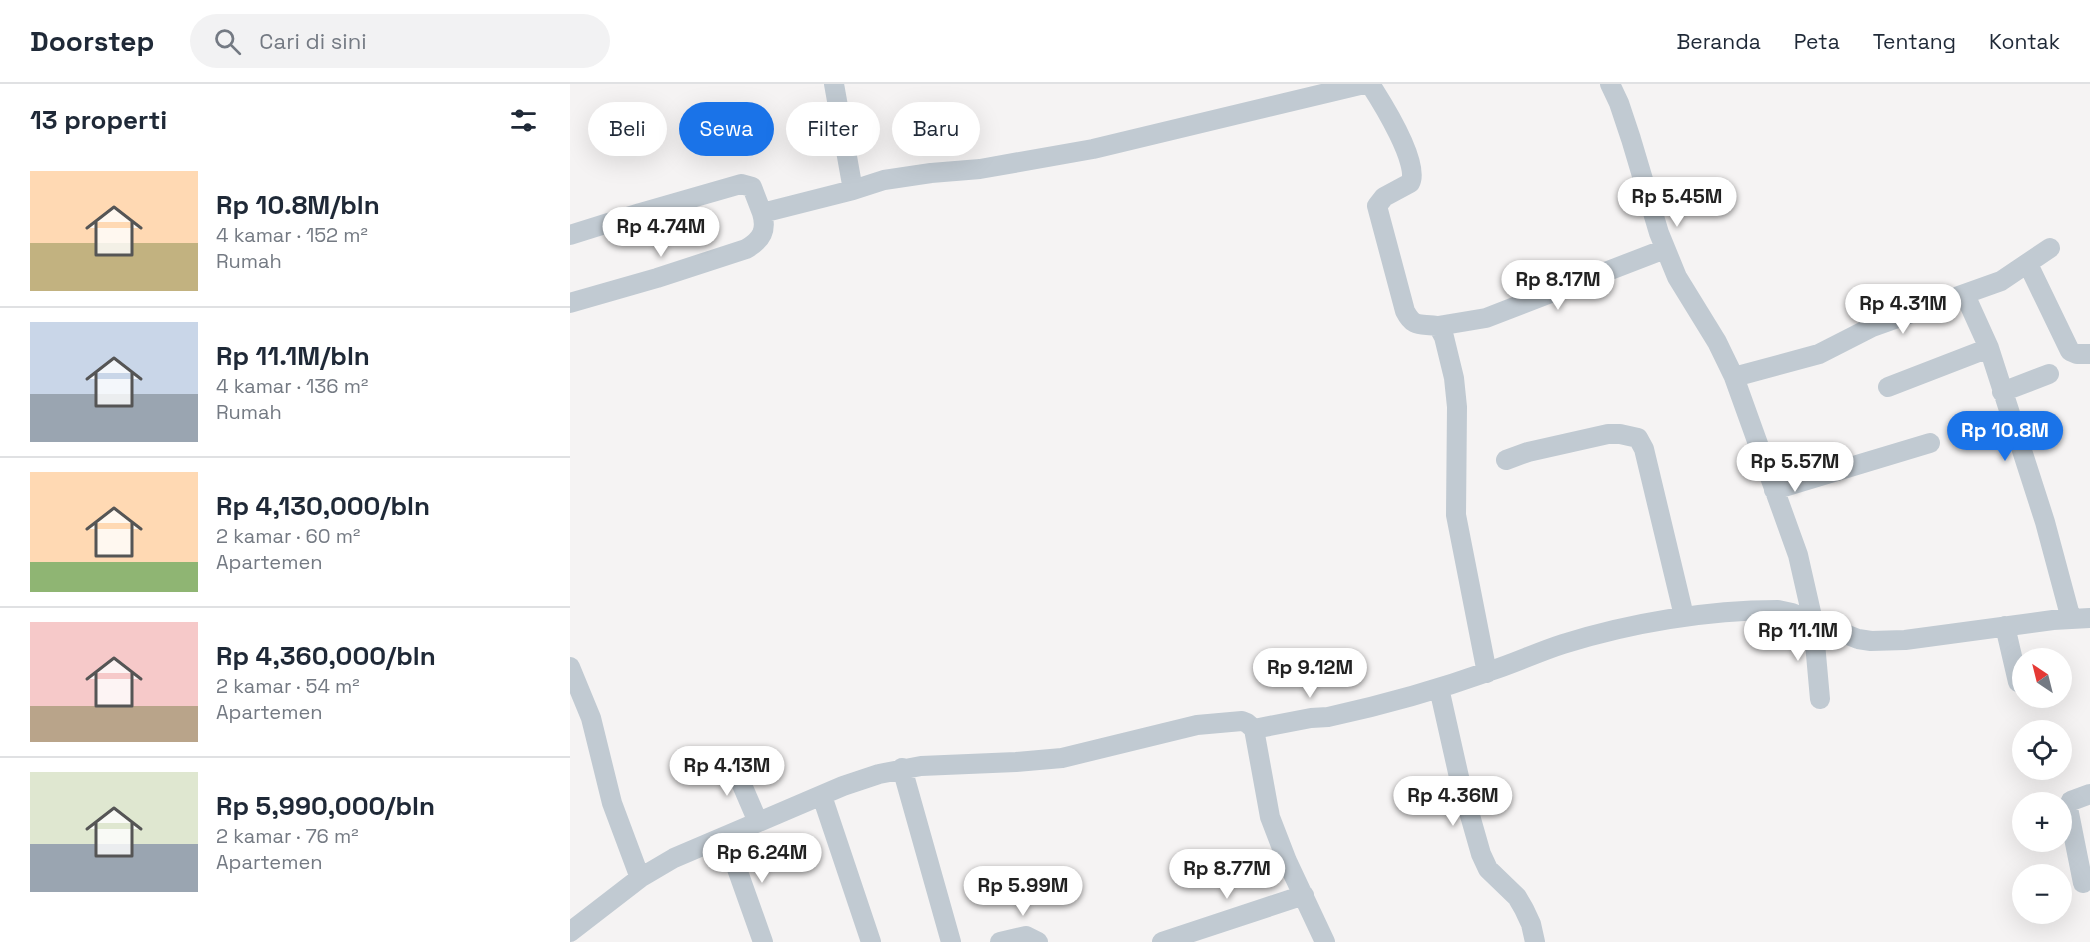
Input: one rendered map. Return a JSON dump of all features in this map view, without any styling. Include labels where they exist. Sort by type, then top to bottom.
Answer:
[{"type":"street","points":[[834,84],[853,190]]},
{"type":"street","points":[[762,213],[884,180],[980,169],[1100,148],[1364,84]]},
{"type":"street","points":[[1370,84],[1382,102],[1407,154],[1413,176],[1410,183],[1384,197],[1377,206],[1405,311],[1415,324],[1438,327],[1486,318],[1665,249]]},
{"type":"street","points":[[1610,84],[1619,103],[1665,249],[1677,277],[1717,342],[1734,378],[1798,555],[1813,621],[1820,699]]},
{"type":"street","points":[[570,235],[741,184],[752,187],[765,221],[762,238],[746,249],[570,303]]},
{"type":"street","points":[[1734,378],[1819,354],[1872,327],[2001,281],[2050,248]]},
{"type":"street","points":[[2028,264],[2070,351],[2090,354]]},
{"type":"street","points":[[1254,729],[1359,710],[1487,673],[1562,645],[1684,616],[1778,610],[1858,639],[1871,641],[1905,640],[2080,618],[2045,522],[1989,348],[1965,295]]},
{"type":"street","points":[[1438,327],[1444,337],[1454,378],[1458,407],[1456,515],[1487,673]]},
{"type":"street","points":[[1888,387],[1989,348]]},
{"type":"street","points":[[2002,392],[2049,374]]},
{"type":"street","points":[[1506,460],[1528,452],[1608,434],[1638,438],[1644,449],[1684,616]]},
{"type":"street","points":[[1774,490],[1930,443]]},
{"type":"street","points":[[2005,626],[2012,656]]},
{"type":"street","points":[[570,667],[588,710],[612,803],[640,878]]},
{"type":"street","points":[[1439,688],[1459,777],[1481,854],[1488,869],[1516,897],[1524,909],[1531,924],[1535,942]]},
{"type":"street","points":[[570,932],[640,878],[674,858],[879,774],[903,768],[1062,758],[1197,726],[1242,721],[1254,729],[1263,789],[1270,817],[1278,840],[1325,942]]},
{"type":"street","points":[[730,757],[758,822]]},
{"type":"street","points":[[903,768],[951,942]]},
{"type":"street","points":[[2083,883],[2068,808],[2072,801],[2090,794]]},
{"type":"street","points":[[822,796],[871,942]]},
{"type":"street","points":[[726,838],[762,942]]},
{"type":"street","points":[[1162,942],[1304,895]]},
{"type":"street","points":[[1000,942],[1026,936],[1038,942]]}]
